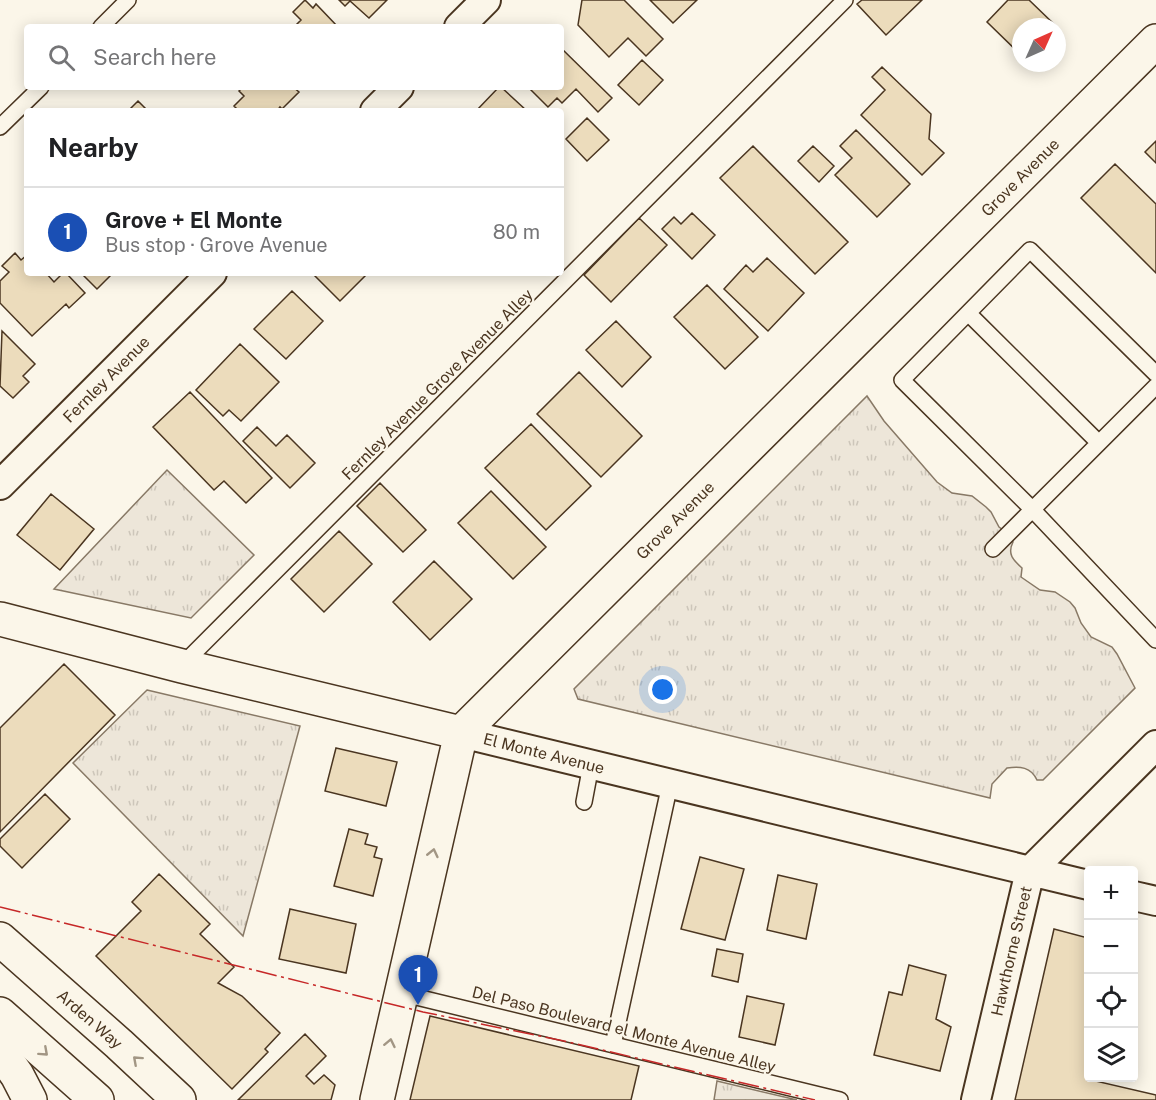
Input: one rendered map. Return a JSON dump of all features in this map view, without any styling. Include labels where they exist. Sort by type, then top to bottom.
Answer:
[{"type":"main road","name":"Grove Avenue","points":[[461,733],[1156,41]]},
{"type":"main road","name":"El Monte Avenue","points":[[0,619],[182,666],[461,733]]},
{"type":"main road","points":[[377,1100],[461,733]]},
{"type":"main road","name":"Arden Way","points":[[0,939],[179,1100]]},
{"type":"main road","points":[[0,1014],[97,1100]]},
{"type":"main road","points":[[0,1051],[17,1075],[30,1100]]},
{"type":"street","points":[[462,24],[486,0]]},
{"type":"street","points":[[378,108],[396,90]]},
{"type":"street","name":"Fernley Avenue","points":[[0,485],[209,276]]},
{"type":"street","name":"El Monte Avenue","points":[[461,733],[1084,884]]},
{"type":"street","name":"Hawthorne Street","points":[[976,1100],[1029,871],[1156,745]]},
{"type":"street","points":[[1138,897],[1156,901]]},
{"type":"lane","points":[[104,24],[128,0]]},
{"type":"lane","name":"Fernley Avenue Grove Avenue Alley","points":[[182,666],[845,0]]},
{"type":"lane","points":[[0,127],[37,90]]},
{"type":"lane","points":[[1156,375],[1030,250],[902,380],[1033,510],[1156,640]]},
{"type":"lane","points":[[968,313],[1099,443]]},
{"type":"lane","points":[[993,549],[1156,386]]},
{"type":"lane","points":[[584,802],[591,765]]},
{"type":"lane","points":[[613,1045],[670,784]]},
{"type":"lane","name":"Del Paso Boulevard el Monte Avenue Alley","points":[[400,993],[840,1100]]},
{"type":"green space","points":[[867,396],[884,421],[937,482],[952,493],[972,496],[991,512],[999,527],[1010,535],[1013,542],[1011,553],[1022,568],[1021,577],[1040,590],[1055,592],[1070,602],[1091,637],[1112,647],[1135,688],[1043,780],[1037,780],[1032,772],[1025,768],[1007,768],[992,784],[990,798],[578,699],[574,689]]},
{"type":"green space","points":[[167,470],[254,555],[191,618],[54,589]]},
{"type":"green space","points":[[147,690],[300,726],[243,936],[73,763]]},
{"type":"green space","points":[[717,1081],[797,1100],[714,1100]]},
{"type":"building","points":[[305,0],[313,8],[316,4],[335,24],[297,24],[301,20],[293,12]]},
{"type":"building","points":[[339,0],[387,0],[369,18],[350,1],[345,6]]},
{"type":"building","points":[[582,0],[624,0],[663,39],[646,56],[628,38],[609,57],[578,25]]},
{"type":"building","points":[[650,0],[697,0],[673,23]]},
{"type":"building","points":[[862,0],[922,0],[886,35],[857,4]]},
{"type":"building","points":[[1008,0],[1029,0],[1048,18],[1012,18],[1012,46],[987,22]]},
{"type":"building","points":[[564,51],[612,98],[598,112],[576,89],[562,103],[557,98],[548,107],[531,90],[564,90]]},
{"type":"building","points":[[642,60],[663,80],[639,105],[618,85]]},
{"type":"building","points":[[882,67],[931,114],[929,139],[944,153],[922,175],[861,115],[885,90],[872,77]]},
{"type":"building","points":[[297,90],[299,92],[283,108],[236,108],[234,106],[244,96],[239,91]]},
{"type":"building","points":[[496,90],[504,90],[524,108],[479,108]]},
{"type":"building","points":[[138,101],[145,108],[131,108]]},
{"type":"building","points":[[587,118],[609,140],[587,161],[566,139]]},
{"type":"building","points":[[856,130],[910,184],[877,217],[835,175],[852,158],[840,146]]},
{"type":"building","points":[[1156,141],[1156,163],[1145,152]]},
{"type":"building","points":[[753,146],[848,242],[815,274],[720,178]]},
{"type":"building","points":[[813,146],[834,166],[819,182],[798,161]]},
{"type":"building","points":[[1115,164],[1156,204],[1156,273],[1081,198]]},
{"type":"building","points":[[692,213],[715,235],[692,259],[662,229],[674,217],[681,224]]},
{"type":"building","points":[[639,218],[667,245],[611,302],[584,275]]},
{"type":"building","points":[[15,253],[21,260],[24,258],[24,276],[49,276],[54,282],[60,276],[69,276],[85,293],[69,308],[66,304],[32,336],[0,303],[0,281],[9,272],[2,266]]},
{"type":"building","points":[[767,258],[804,293],[768,331],[724,289],[746,265],[753,272]]},
{"type":"building","points":[[84,276],[110,276],[97,289]]},
{"type":"building","points":[[315,276],[365,276],[340,301]]},
{"type":"building","points":[[707,285],[758,337],[725,369],[674,317]]},
{"type":"building","points":[[292,291],[323,321],[286,359],[254,329]]},
{"type":"building","points":[[616,321],[651,357],[622,387],[586,350]]},
{"type":"building","points":[[2,331],[35,364],[23,376],[29,382],[13,398],[0,386]]},
{"type":"building","points":[[240,344],[279,382],[241,421],[229,410],[223,416],[196,390]]},
{"type":"building","points":[[579,372],[642,436],[601,477],[537,414]]},
{"type":"building","points":[[190,392],[272,478],[246,503],[224,481],[214,490],[153,427]]},
{"type":"building","points":[[531,424],[591,486],[546,530],[485,468]]},
{"type":"building","points":[[257,427],[276,446],[287,435],[315,463],[290,488],[243,441]]},
{"type":"building","points":[[380,483],[426,530],[403,552],[357,506]]},
{"type":"building","points":[[491,491],[546,547],[513,579],[458,523]]},
{"type":"building","points":[[51,494],[94,529],[60,570],[17,535]]},
{"type":"building","points":[[339,531],[372,564],[324,612],[291,579]]},
{"type":"building","points":[[434,561],[472,599],[430,640],[393,602]]},
{"type":"building","points":[[64,664],[115,715],[0,832],[0,728]]},
{"type":"building","points":[[336,748],[397,762],[386,806],[325,791]]},
{"type":"building","points":[[45,794],[70,819],[22,868],[0,846],[0,839]]},
{"type":"building","points":[[349,829],[368,834],[365,844],[377,847],[374,857],[382,859],[373,896],[334,886]]},
{"type":"building","points":[[700,857],[744,869],[725,940],[681,929]]},
{"type":"building","points":[[159,874],[210,924],[200,934],[234,967],[218,983],[242,996],[280,1033],[265,1049],[268,1052],[232,1089],[96,956],[141,911],[132,902]]},
{"type":"building","points":[[778,875],[817,884],[806,939],[767,930]]},
{"type":"building","points":[[290,909],[356,924],[346,973],[279,959]]},
{"type":"building","points":[[1054,929],[1084,937],[1084,1082],[1100,1082],[1156,1095],[1156,1100],[1015,1100]]},
{"type":"building","points":[[717,949],[743,954],[738,982],[712,976]]},
{"type":"building","points":[[909,965],[946,975],[936,1019],[951,1027],[940,1071],[874,1055],[889,992],[902,995]]},
{"type":"building","points":[[747,996],[784,1004],[775,1045],[739,1037]]},
{"type":"building","points":[[430,1016],[639,1066],[631,1100],[410,1100]]},
{"type":"building","points":[[305,1034],[326,1056],[306,1076],[314,1084],[324,1075],[335,1085],[331,1100],[238,1100]]},
{"type":"power","points":[[0,907],[423,1012],[564,1041],[815,1100]]},
{"type":"place","name":"Grove + El Monte","points":[[418,1005]]}]
